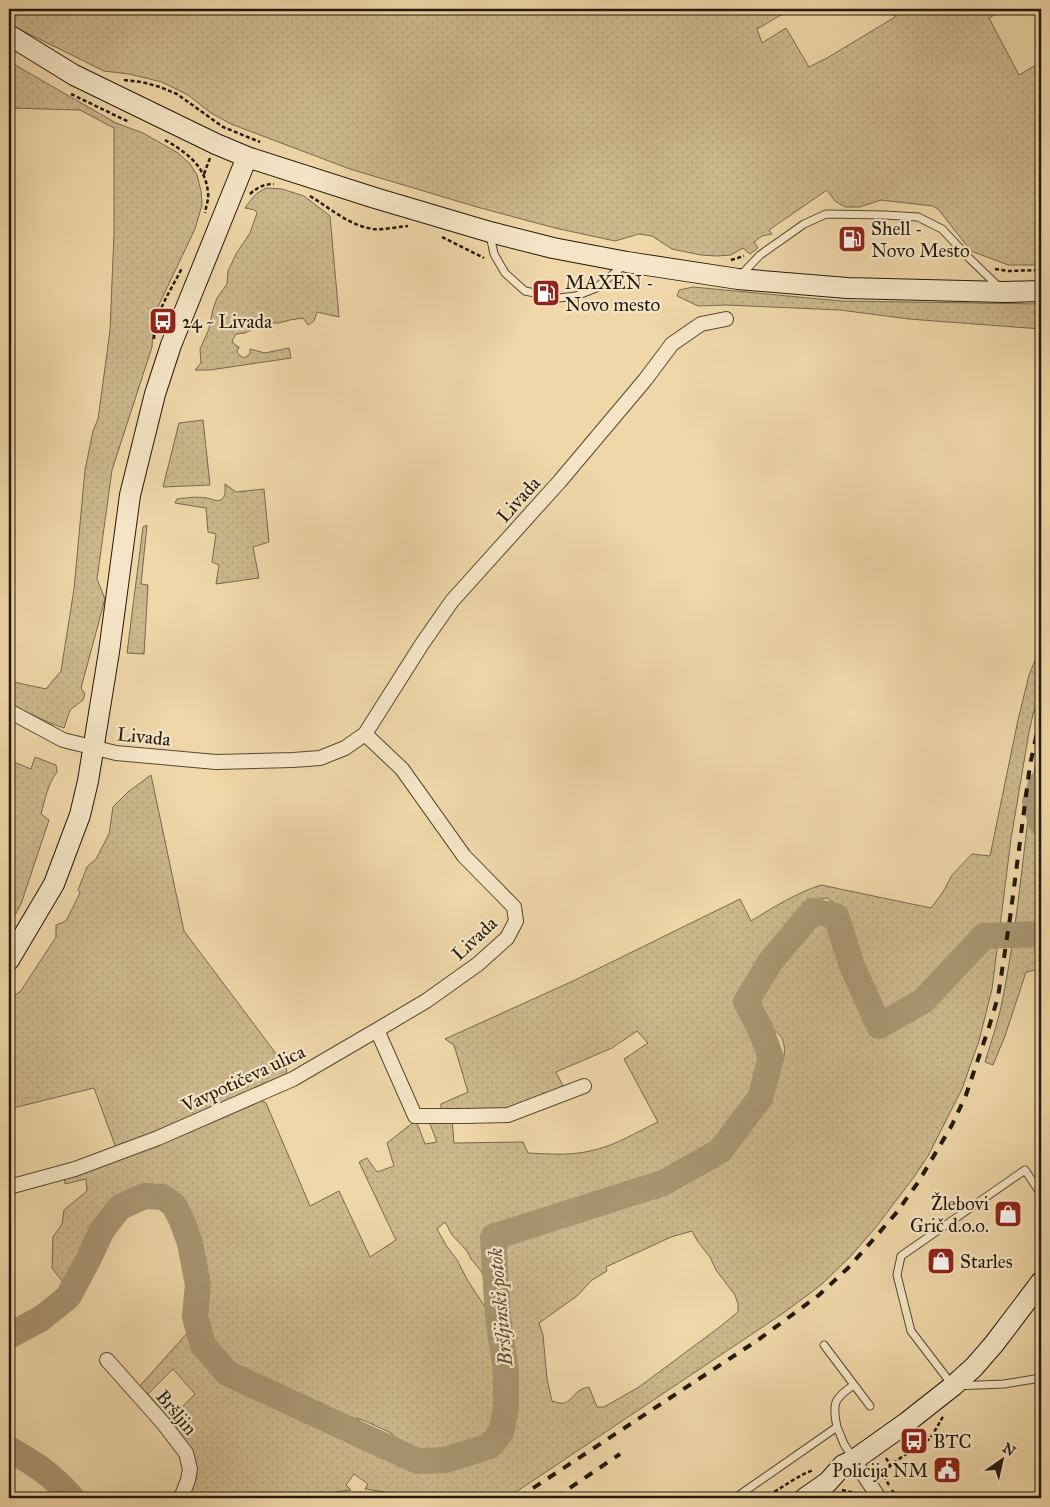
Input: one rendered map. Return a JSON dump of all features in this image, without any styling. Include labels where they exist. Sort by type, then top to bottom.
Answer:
[{"type":"street","points":[[9,35],[74,75],[216,144],[374,198],[490,232],[553,248],[627,262],[738,279],[847,288],[1004,292],[1041,291]]},
{"type":"street","points":[[9,960],[54,884],[80,814],[88,781],[109,652],[130,495],[155,394],[171,345],[247,156]]},
{"type":"street","name":"Livada","points":[[9,711],[63,740],[116,753],[216,762],[320,758],[345,748],[365,734],[422,644],[452,601],[560,481],[672,344],[701,324],[726,319]]},
{"type":"street","name":"Livada","points":[[365,734],[402,769],[464,856],[514,907],[516,922],[507,938],[478,964],[426,1001],[377,1030]]},
{"type":"street","points":[[377,1030],[415,1116],[508,1115],[584,1086]]},
{"type":"street","name":"Vavpotičeva ulica","points":[[9,1187],[74,1169],[166,1134],[293,1079],[377,1030]]},
{"type":"street","points":[[805,1498],[828,1482],[843,1465],[854,1460],[906,1423],[953,1386],[994,1344],[1041,1282]]},
{"type":"street","name":"Bršljin","points":[[107,1360],[163,1423],[186,1453],[190,1469],[181,1498]]},
{"type":"street","points":[[854,1460],[879,1498]]},
{"type":"lane","points":[[738,279],[760,255],[804,224],[826,214],[885,215],[918,217],[942,229],[1004,292]]},
{"type":"lane","points":[[490,232],[494,254],[505,273],[525,291],[560,298],[576,296],[596,288],[627,262]]},
{"type":"lane","points":[[1041,1194],[1025,1170],[902,1256],[897,1275],[911,1331],[953,1386],[1004,1384],[1041,1378]]},
{"type":"lane","points":[[824,1345],[870,1406]]},
{"type":"lane","points":[[854,1385],[840,1394],[835,1403],[834,1414],[844,1444],[854,1460]]},
{"type":"lane","points":[[735,1498],[837,1427]]},
{"type":"path","points":[[223,126],[266,144]]},
{"type":"path","points":[[204,174],[208,194],[204,216]]},
{"type":"path","points":[[249,196],[256,189],[266,184],[278,184]]},
{"type":"path","points":[[305,193],[349,221],[373,229],[413,226]]},
{"type":"path","points":[[439,236],[485,258]]},
{"type":"path","points":[[726,261],[743,256]]},
{"type":"path","points":[[155,327],[166,297],[186,262]]},
{"type":"path","points":[[992,268],[1008,271],[1041,270]]},
{"type":"path","points":[[897,1498],[886,1481],[886,1471],[890,1466],[929,1438],[946,1414]]},
{"type":"path","points":[[763,1498],[806,1473],[819,1468]]},
{"type":"path","points":[[835,1492],[847,1490],[861,1498]]},
{"type":"shaded area","points":[[9,9],[791,9],[757,29],[762,43],[786,28],[809,67],[895,17],[891,9],[1005,9],[989,18],[1019,75],[1041,62],[1041,265],[1008,265],[971,251],[938,209],[933,206],[881,200],[860,207],[845,207],[835,201],[827,190],[769,230],[772,234],[762,236],[754,242],[758,248],[750,254],[743,248],[731,255],[701,255],[672,249],[652,236],[639,234],[615,241],[555,228],[350,169],[231,124],[211,113],[188,95],[162,82],[129,74],[104,71],[15,27],[9,23]]},
{"type":"shaded area","points":[[9,60],[116,123],[143,133],[178,153],[190,164],[197,175],[201,191],[202,205],[195,229],[154,315],[152,347],[112,470],[97,579],[105,599],[81,688],[85,694],[83,700],[70,710],[64,728],[9,704],[9,681],[46,689],[61,671],[74,589],[85,470],[93,431],[98,419],[110,331],[114,234],[114,128],[80,110],[9,108]]},
{"type":"shaded area","points":[[267,188],[282,189],[304,196],[330,216],[339,317],[317,312],[314,321],[308,325],[303,318],[279,323],[264,323],[245,333],[236,334],[232,341],[239,347],[237,352],[239,355],[244,358],[250,354],[250,349],[265,353],[289,348],[291,358],[210,370],[195,370],[201,363],[200,349],[209,329],[217,298],[227,284],[228,271],[236,254],[250,233],[257,213],[255,210],[245,208],[254,196]]},
{"type":"shaded area","points":[[693,287],[841,301],[1041,304],[1041,329],[909,319],[840,310],[726,305],[698,306],[677,296],[679,290]]},
{"type":"shaded area","points":[[203,420],[210,485],[163,487],[179,423]]},
{"type":"shaded area","points":[[225,484],[236,492],[264,489],[269,542],[253,547],[259,578],[216,584],[219,565],[212,562],[216,534],[208,532],[206,508],[175,503],[177,499],[192,497],[220,500],[224,496]]},
{"type":"shaded area","points":[[147,525],[141,584],[148,585],[144,654],[127,653],[143,527]]},
{"type":"shaded area","points":[[1041,646],[1041,690],[1028,738],[1011,839],[992,989],[979,1041],[962,1089],[928,1156],[876,1227],[850,1257],[821,1285],[782,1314],[507,1498],[397,1498],[385,1492],[365,1489],[368,1484],[354,1474],[346,1485],[351,1490],[335,1492],[332,1498],[187,1498],[193,1469],[138,1388],[190,1330],[198,1346],[218,1373],[240,1388],[267,1403],[319,1424],[382,1444],[407,1463],[424,1469],[466,1463],[493,1452],[508,1433],[513,1387],[501,1315],[481,1271],[467,1251],[452,1235],[445,1222],[437,1229],[494,1324],[500,1371],[499,1412],[492,1433],[482,1444],[459,1452],[438,1456],[413,1452],[389,1432],[363,1420],[326,1412],[232,1367],[211,1346],[203,1318],[207,1299],[206,1284],[190,1226],[174,1197],[155,1191],[144,1192],[127,1197],[107,1211],[66,1286],[52,1268],[53,1237],[62,1224],[64,1210],[87,1191],[86,1179],[65,1184],[64,1177],[262,1100],[266,1103],[310,1206],[339,1191],[370,1257],[396,1240],[359,1162],[367,1158],[377,1172],[394,1166],[387,1143],[415,1121],[425,1144],[437,1142],[430,1124],[436,1119],[452,1120],[454,1143],[523,1142],[528,1153],[561,1154],[586,1152],[602,1148],[658,1122],[624,1059],[648,1043],[637,1031],[612,1048],[556,1072],[564,1088],[506,1109],[441,1111],[441,1104],[468,1092],[454,1045],[445,1039],[573,981],[740,899],[751,921],[794,896],[821,885],[931,908],[943,892],[952,875],[972,854],[990,856],[1029,675]],"holes":[[[827,898],[844,913],[859,972],[850,974],[831,922],[825,916],[819,916],[762,981],[759,994],[760,1005],[773,1029],[782,1039],[784,1058],[756,1114],[747,1129],[719,1159],[688,1182],[656,1199],[652,1190],[673,1172],[692,1162],[713,1144],[729,1127],[760,1080],[770,1048],[760,1029],[744,1007],[746,986],[753,972],[794,925],[804,910],[815,900]],[[692,1231],[710,1257],[716,1270],[735,1295],[738,1312],[639,1387],[604,1407],[597,1407],[589,1387],[584,1388],[565,1403],[552,1401],[547,1379],[543,1335],[539,1323],[577,1296],[592,1280],[607,1271],[606,1267],[671,1237]],[[173,1369],[195,1394],[170,1419],[148,1394]]]},
{"type":"shaded area","points":[[1041,732],[1041,766],[1034,772]]},
{"type":"shaded area","points":[[35,757],[56,765],[57,772],[49,786],[41,814],[49,820],[21,904],[9,926],[9,760],[31,769]]},
{"type":"shaded area","points":[[151,775],[184,931],[286,1067],[287,1073],[116,1148],[94,1088],[9,1109],[9,998],[20,992],[56,937],[56,925],[66,921],[80,893],[78,890],[87,867],[96,859],[109,834],[113,807],[128,792]]},
{"type":"shaded area","points":[[1028,819],[1041,842],[1041,969],[1026,972],[1005,1036],[993,1065],[985,1062],[996,1027],[1008,971]]},
{"type":"waterway","name":"Bršljinski potok","points":[[1041,783],[1035,802],[1041,822]]},
{"type":"waterway","name":"Bršljinski potok","points":[[9,1336],[42,1318],[68,1297],[102,1230],[120,1207],[145,1196],[163,1197],[174,1205],[190,1243],[198,1285],[195,1317],[203,1345],[227,1373],[417,1461],[445,1460],[490,1446],[501,1432],[506,1408],[506,1371],[498,1318],[493,1237],[663,1183],[720,1151],[760,1098],[771,1058],[760,1028],[746,1002],[770,962],[813,911],[836,916],[852,966],[879,1026],[923,1001],[984,936],[1041,934]]},
{"type":"waterway","name":"Bršljinski potok","points":[[9,1449],[43,1470],[72,1498]]},
{"type":"railway","points":[[518,1498],[758,1340],[819,1295],[848,1268],[872,1241],[897,1212],[919,1181],[952,1125],[966,1095],[998,997],[1030,765],[1041,714]]},
{"type":"railway","points":[[555,1498],[620,1454]]},
{"type":"place","name":"Shell - Novo Mesto","points":[[852,239]]},
{"type":"place","name":"MAXEN - Novo mesto","points":[[546,293]]},
{"type":"place","name":"24 ~ Livada","points":[[163,321]]},
{"type":"place","name":"Žlebovi Grič d.o.o.","points":[[1008,1214]]},
{"type":"place","name":"Starles","points":[[941,1261]]},
{"type":"place","name":"BTC","points":[[914,1441]]},
{"type":"place","name":"Policija NM","points":[[947,1470]]}]
